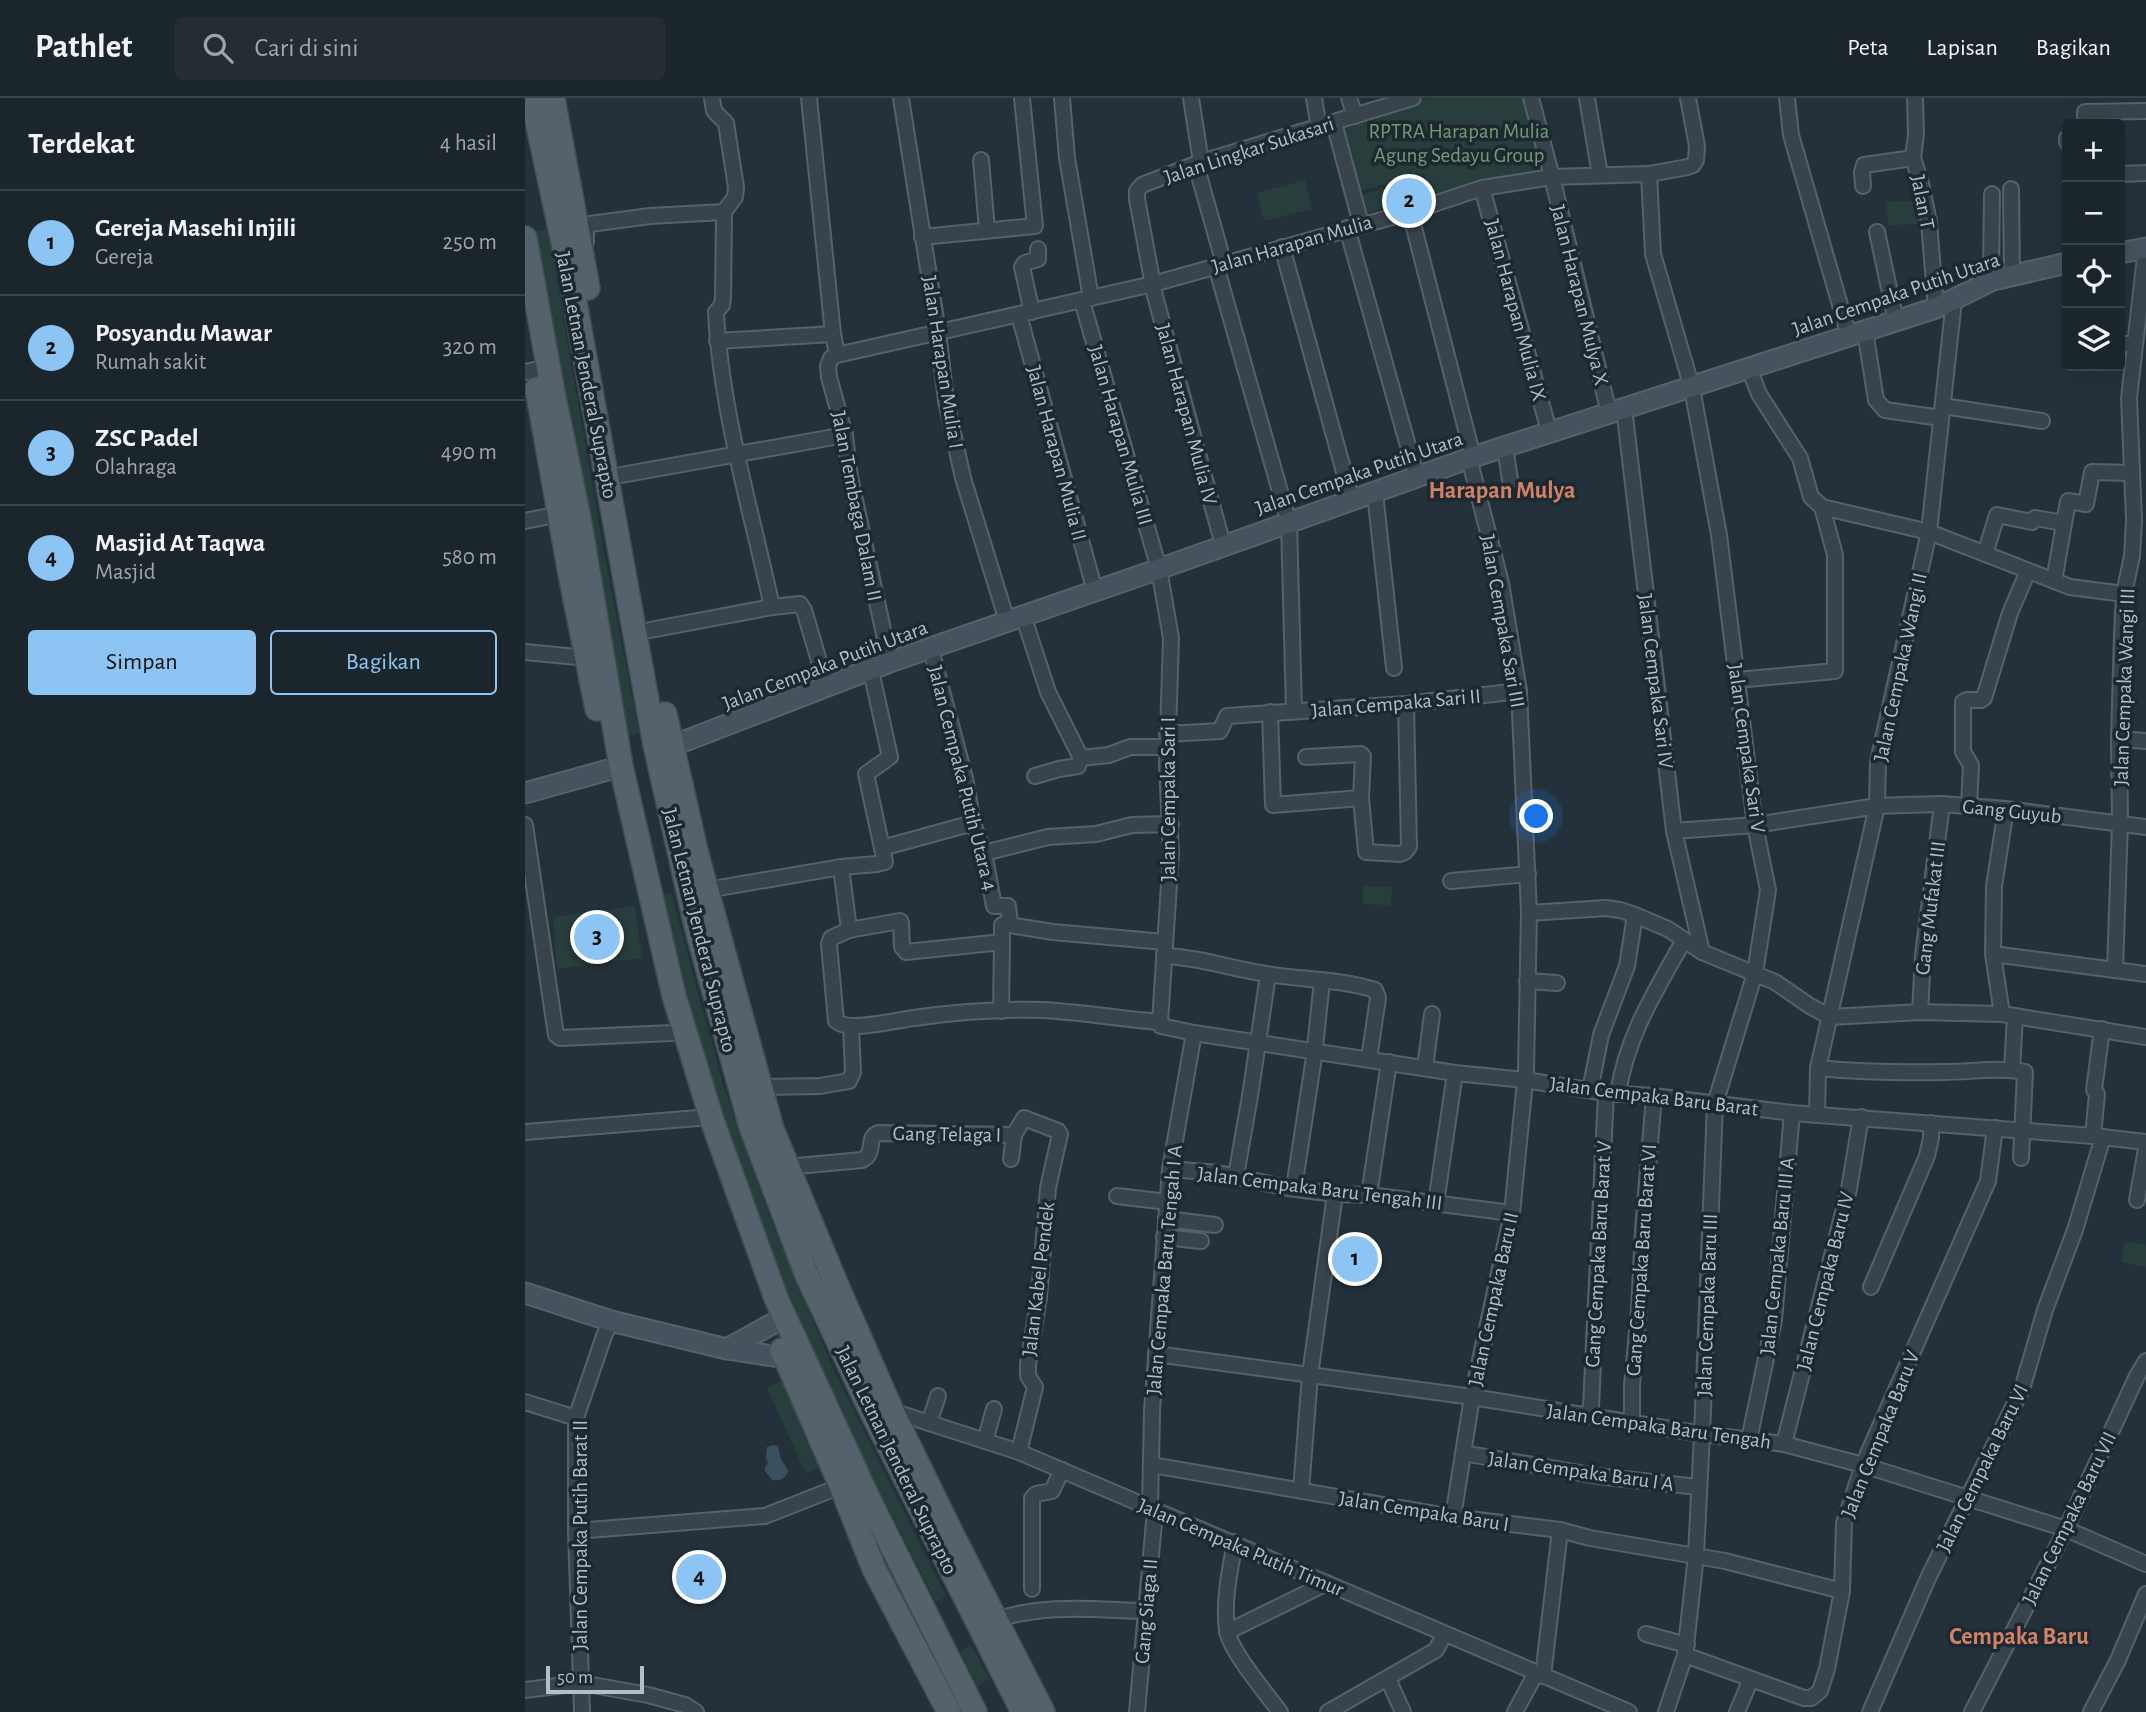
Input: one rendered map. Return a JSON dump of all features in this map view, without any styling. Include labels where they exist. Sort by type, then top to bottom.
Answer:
[{"type":"main road","name":"Jalan Letnan Jenderal Suprapto","points":[[532,98],[571,280],[655,746],[687,848],[706,890],[772,1129],[838,1288],[893,1411],[996,1620],[1032,1711]]},
{"type":"main road","name":"Jalan Letnan Jenderal Suprapto","points":[[553,98],[672,746],[697,930],[751,1127],[806,1273],[869,1407],[1032,1711]]},
{"type":"main road","name":"Jalan Letnan Jenderal Suprapto","points":[[525,238],[579,518],[621,766],[673,1033],[698,1118],[745,1235],[871,1504],[975,1712]]},
{"type":"main road","name":"Jalan Letnan Jenderal Suprapto","points":[[525,316],[529,371],[560,514],[608,770],[772,1324],[874,1569],[949,1712]]},
{"type":"main road","points":[[828,1318],[838,1288]]},
{"type":"street","points":[[712,98],[714,111],[726,123],[736,187],[735,197],[724,212],[723,298],[722,305],[716,312],[717,341],[725,400],[772,607]]},
{"type":"street","name":"Jalan Tembaga Dalam II","points":[[809,98],[837,355],[831,358],[828,366],[845,435],[850,477],[890,662]]},
{"type":"street","name":"Jalan Harapan Mulia I","points":[[901,98],[938,332],[946,401],[963,478],[1015,618],[1081,758]]},
{"type":"street","points":[[922,237],[1035,226],[1022,98],[1030,98]]},
{"type":"street","name":"Jalan Harapan Mulia III","points":[[1062,98],[1067,158],[1087,300],[1159,569]]},
{"type":"street","name":"Jalan Cempaka Sari II","points":[[1191,98],[1199,164],[1220,265],[1289,523],[1294,711],[1406,704],[1518,691]]},
{"type":"street","points":[[1314,98],[1319,128]]},
{"type":"street","points":[[1349,98],[1355,116]]},
{"type":"street","name":"Jalan Lingkar Sukasari","points":[[1153,284],[1137,191],[1142,185],[1199,164],[1413,98]]},
{"type":"street","name":"Jalan Harapan Mulya X","points":[[1531,98],[1616,410]]},
{"type":"street","points":[[1587,98],[1599,176]]},
{"type":"street","name":"Jalan Harapan Mulia","points":[[938,332],[1153,284],[1410,212],[1482,188],[1552,177],[1649,174],[1688,167],[1696,160],[1697,146],[1688,98]]},
{"type":"street","points":[[1787,98],[1790,135],[1879,406],[1885,410],[2042,421]]},
{"type":"street","name":"Jalan T","points":[[1915,98],[1916,134],[1913,158],[1921,183],[1945,304]]},
{"type":"street","points":[[2085,111],[2146,111]]},
{"type":"street","points":[[1334,123],[1354,226],[1417,478]]},
{"type":"street","points":[[1863,186],[1864,164],[1913,158]]},
{"type":"street","points":[[981,160],[986,230]]},
{"type":"street","points":[[2125,174],[2146,173]]},
{"type":"street","name":"Jalan Cempaka Sari V","points":[[1649,174],[1653,254],[1692,388],[1719,535],[1755,825],[1767,875],[1768,899],[1755,973],[1715,1104]]},
{"type":"street","name":"Jalan Harapan Mulia IX","points":[[1482,188],[1549,431]]},
{"type":"street","points":[[2003,278],[2011,188]]},
{"type":"street","points":[[1992,194],[1991,269],[2003,278]]},
{"type":"street","points":[[581,252],[586,244],[588,224],[650,216],[724,212]]},
{"type":"street","name":"Jalan Cempaka Sari III","points":[[1410,212],[1501,583],[1518,691],[1529,913],[1525,1080]]},
{"type":"street","points":[[1877,232],[1896,321]]},
{"type":"street","points":[[1282,247],[1352,501]]},
{"type":"street","points":[[2125,252],[2146,248]]},
{"type":"street","name":"Jalan Cempaka Wangi III","points":[[2115,970],[2124,594],[2139,557],[2134,520],[2137,477],[2129,398],[2146,248]]},
{"type":"street","name":"Jalan Harapan Mulia II","points":[[1038,249],[1038,259],[1025,263],[1022,267],[1026,313],[1095,592]]},
{"type":"street","name":"Jalan Cempaka Putih Utara","points":[[672,746],[890,662],[1505,446],[1896,321],[1945,304],[2003,278],[2062,264]]},
{"type":"street","name":"Jalan Harapan Mulia IV","points":[[1153,284],[1223,545]]},
{"type":"street","name":"Jalan Cempaka Wangi II","points":[[1817,1115],[1818,1068],[1877,807],[1878,761],[1929,531],[1942,412],[1945,304]]},
{"type":"street","points":[[837,355],[938,332]]},
{"type":"street","points":[[717,341],[833,334]]},
{"type":"street","points":[[2125,344],[2135,344]]},
{"type":"street","points":[[1749,368],[1759,394],[1800,458],[1811,497],[1822,507],[1929,531],[2070,587],[2124,594]]},
{"type":"street","name":"Jalan Cempaka Sari IV","points":[[1616,410],[1674,831],[1702,952]]},
{"type":"street","points":[[621,475],[845,435]]},
{"type":"street","points":[[1505,446],[1510,480]]},
{"type":"street","points":[[2054,581],[2069,501],[2085,504],[2092,472],[2137,477]]},
{"type":"street","points":[[1375,493],[1394,668]]},
{"type":"street","points":[[1737,680],[1835,671],[1835,555],[1822,507]]},
{"type":"street","points":[[525,521],[560,514]]},
{"type":"street","points":[[1985,554],[1997,515],[2032,522],[2035,518],[2064,523]]},
{"type":"street","name":"Jalan Cempaka Sari I","points":[[1159,569],[1171,638],[1167,741],[1171,824],[1162,1025]]},
{"type":"street","points":[[1969,806],[1971,765],[1963,752],[1963,702],[1984,698],[2000,643],[2028,571]]},
{"type":"street","points":[[650,630],[800,604],[827,688]]},
{"type":"street","name":"Jalan Cempaka Putih Utara 4","points":[[931,649],[965,778],[973,822],[984,853],[993,905],[1008,906],[1010,924]]},
{"type":"street","points":[[525,652],[587,657]]},
{"type":"street","points":[[706,890],[885,862],[866,774],[890,757],[870,671]]},
{"type":"street","points":[[1306,757],[1361,754],[1361,798],[1366,852],[1405,852],[1409,847],[1406,704]]},
{"type":"street","points":[[1035,776],[1078,766],[1081,758],[1109,755],[1130,747],[1220,731],[1227,716],[1294,711]]},
{"type":"street","points":[[1270,712],[1273,805],[1361,798]]},
{"type":"street","points":[[2119,739],[2146,741]]},
{"type":"street","points":[[525,793],[608,770]]},
{"type":"street","name":"Gang Guyub","points":[[1674,831],[1755,825],[1877,807],[1942,804],[2006,809],[2146,827]]},
{"type":"street","name":"Gang Mufakat III","points":[[1920,1012],[1923,955],[1942,804]]},
{"type":"street","points":[[2006,809],[1994,886],[1993,954],[2009,1015],[2019,1071],[2024,1132],[2021,1158]]},
{"type":"street","points":[[882,848],[973,822]]},
{"type":"street","points":[[984,853],[1048,837],[1096,834],[1132,825],[1171,824]]},
{"type":"street","points":[[525,825],[531,905],[558,1037],[673,1033]]},
{"type":"street","points":[[841,867],[849,930]]},
{"type":"street","points":[[1451,881],[1528,874]]},
{"type":"street","points":[[1529,913],[1606,908],[1621,910],[1668,929],[1702,952],[1775,982],[1830,1017],[1920,1012],[2009,1015],[2146,1037]]},
{"type":"street","points":[[1590,1090],[1601,1035],[1627,966],[1635,915]]},
{"type":"street","points":[[760,1087],[820,1086],[849,1081],[853,1072],[851,1026],[840,1025],[836,1021],[829,941],[849,930],[900,921],[902,947],[906,952],[1002,942]]},
{"type":"street","points":[[1001,1011],[1002,925],[1010,924],[1165,949],[1182,957],[1268,975],[1373,989],[1378,998],[1369,1059]]},
{"type":"street","name":"Gang Cempaka Baru Barat V","points":[[1588,1415],[1591,1406],[1612,1093],[1639,1021],[1684,940]]},
{"type":"street","points":[[1993,954],[2146,974]]},
{"type":"street","points":[[1236,1176],[1268,975]]},
{"type":"street","points":[[1294,1188],[1322,981]]},
{"type":"street","points":[[1527,981],[1557,983]]},
{"type":"street","name":"Jalan Cempaka Baru Barat","points":[[851,1026],[1001,1011],[1065,1012],[1162,1025],[1193,1033],[1455,1073],[1612,1093],[1792,1113],[2146,1142]]},
{"type":"street","points":[[1425,1068],[1432,1014]]},
{"type":"street","name":"Jalan Cempaka Baru VI","points":[[1870,1712],[1929,1576],[2022,1389],[2045,1310],[2075,1230],[2098,1137],[2097,1094],[2094,1090],[2102,1029]]},
{"type":"street","name":"Jalan Cempaka Baru Tengah I A","points":[[1152,1510],[1152,1412],[1167,1202],[1193,1033]]},
{"type":"street","points":[[1369,1195],[1389,1062]]},
{"type":"street","points":[[1818,1068],[1857,1071],[2019,1071]]},
{"type":"street","points":[[1436,1203],[1455,1073]]},
{"type":"street","name":"Jalan Cempaka Baru II","points":[[1453,1517],[1472,1397],[1512,1213],[1525,1080]]},
{"type":"street","name":"Gang Cempaka Baru Barat VI","points":[[1632,1423],[1632,1385],[1654,1097]]},
{"type":"street","name":"Jalan Cempaka Baru III","points":[[1666,1712],[1686,1650],[1696,1555],[1715,1104]]},
{"type":"street","name":"Jalan Cempaka Baru III A","points":[[1749,1440],[1774,1320],[1792,1113]]},
{"type":"street","name":"Jalan Cempaka Baru IV","points":[[1784,1444],[1849,1189],[1861,1117]]},
{"type":"street","points":[[525,1132],[698,1118]]},
{"type":"street","name":"Gang Telaga I","points":[[787,1167],[868,1158],[871,1138],[879,1133],[1014,1135],[1017,1134],[1023,1118],[1032,1121]]},
{"type":"street","name":"Jalan Kabel Pendek","points":[[1019,1452],[1035,1387],[1028,1376],[1028,1364],[1039,1297],[1048,1188],[1060,1134],[1057,1130],[1032,1121]]},
{"type":"street","points":[[1871,1287],[1927,1156],[1931,1123]]},
{"type":"street","name":"Jalan Cempaka Baru V","points":[[1646,1633],[1751,1679],[1804,1698],[1811,1698],[1820,1691],[1827,1669],[1842,1591],[1844,1523],[1863,1465],[1988,1181],[1995,1128]]},
{"type":"street","points":[[1011,1159],[1014,1135]]},
{"type":"street","points":[[2137,1200],[2146,1149]]},
{"type":"street","name":"Jalan Cempaka Baru Tengah III","points":[[1170,1169],[1218,1173],[1335,1194],[1369,1195],[1512,1213]]},
{"type":"street","points":[[1301,1491],[1310,1375],[1335,1194]]},
{"type":"street","points":[[1117,1196],[1167,1202]]},
{"type":"street","points":[[1166,1219],[1215,1225]]},
{"type":"street","points":[[1164,1237],[1201,1241]]},
{"type":"street","points":[[525,1293],[611,1321],[727,1349],[786,1358]]},
{"type":"street","name":"Jalan Cempaka Putih Barat II","points":[[582,1712],[576,1531],[576,1419],[611,1321]]},
{"type":"street","points":[[727,1349],[772,1324]]},
{"type":"street","name":"Jalan Cempaka Baru Tengah","points":[[1156,1354],[1472,1397],[1702,1434],[1784,1444],[1863,1465],[2066,1529],[2146,1564]]},
{"type":"street","name":"Jalan Cempaka Baru VII","points":[[1972,1712],[2066,1529],[2146,1361]]},
{"type":"street","points":[[929,1423],[938,1396]]},
{"type":"street","points":[[525,1402],[576,1419]]},
{"type":"street","points":[[985,1441],[994,1409]]},
{"type":"street","name":"Jalan Cempaka Putih Timur","points":[[893,1411],[1019,1452],[1629,1712]]},
{"type":"street","name":"Jalan Cempaka Baru I A","points":[[1463,1453],[1597,1476],[1698,1487]]},
{"type":"street","name":"Jalan Cempaka Baru I","points":[[1152,1465],[1453,1517],[1560,1530],[1590,1538],[1725,1561],[1842,1591]]},
{"type":"street","points":[[1033,1589],[1032,1498],[1036,1494],[1054,1490],[1062,1470]]},
{"type":"street","points":[[576,1531],[765,1516],[841,1486]]},
{"type":"street","name":"Gang Siaga II","points":[[1137,1712],[1147,1611],[1152,1510]]},
{"type":"street","points":[[1515,1712],[1540,1675],[1560,1530]]},
{"type":"street","points":[[1235,1542],[1229,1576],[1227,1632],[1242,1660],[1280,1712]]},
{"type":"street","points":[[1227,1632],[1327,1583]]},
{"type":"street","points":[[2091,1712],[2118,1660],[2146,1594]]},
{"type":"street","points":[[996,1620],[1044,1609],[1147,1611]]},
{"type":"street","points":[[1328,1712],[1436,1650],[1444,1635]]},
{"type":"street","points":[[1388,1679],[1403,1712]]},
{"type":"street","points":[[1737,1712],[1751,1679]]},
{"type":"street","points":[[525,1690],[581,1684],[648,1695],[696,1712]]},
{"type":"green space","name":"RPTRA Harapan Mulia Agung Sedayu Group","points":[[1430,98],[1526,98],[1544,167],[1432,199],[1424,174],[1356,192],[1339,125]]},
{"type":"green space","points":[[1305,180],[1312,209],[1264,221],[1257,193]]},
{"type":"green space","points":[[1396,185],[1401,204],[1361,215],[1356,197]]},
{"type":"green space","points":[[1922,200],[1923,224],[1888,225],[1887,202]]},
{"type":"green space","points":[[548,229],[604,553],[639,733],[624,736],[531,232]]},
{"type":"green space","points":[[1363,886],[1392,887],[1391,905],[1363,904]]},
{"type":"green space","points":[[671,893],[723,1085],[769,1215],[833,1369],[946,1597],[936,1602],[859,1451],[805,1334],[754,1205],[688,1012],[658,896]]},
{"type":"green space","points":[[635,906],[642,958],[557,969],[553,917]]},
{"type":"green space","points":[[654,960],[731,1174],[974,1712],[950,1712],[830,1462],[806,1474],[767,1388],[793,1375],[716,1170],[683,1066]]},
{"type":"green space","points":[[2125,1241],[2146,1245],[2146,1267],[2121,1262]]},
{"type":"green space","points":[[971,1645],[989,1679],[977,1686],[960,1651]]},
{"type":"water","points":[[778,1446],[781,1459],[788,1470],[784,1477],[778,1480],[772,1480],[765,1471],[768,1464],[767,1447]]},
{"type":"place","name":"Posyandu Mawar","points":[[1409,201]]},
{"type":"place","name":"ZSC Padel","points":[[597,937]]},
{"type":"place","name":"Gereja Masehi Injili","points":[[1355,1259]]},
{"type":"place","name":"Masjid At Taqwa","points":[[699,1577]]},
{"type":"district","name":"Harapan Mulya","points":[[1502,490]]},
{"type":"district","name":"Cempaka Baru","points":[[2019,1636]]}]
